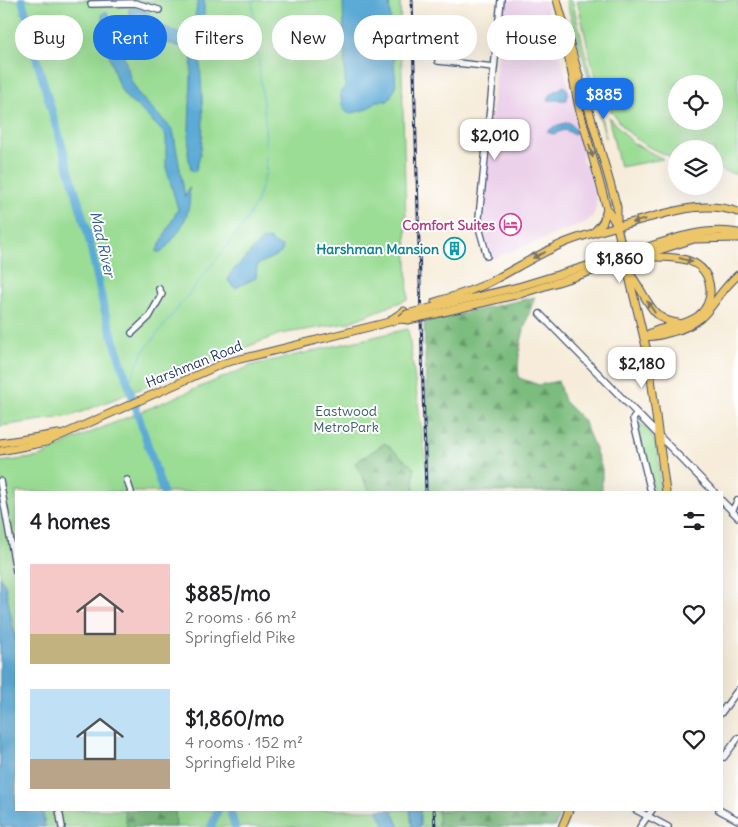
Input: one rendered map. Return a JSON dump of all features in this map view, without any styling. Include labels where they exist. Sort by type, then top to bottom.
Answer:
[{"type":"main road","points":[[557,0],[561,15]]},
{"type":"main road","points":[[568,60],[578,103],[608,208],[617,227],[644,337],[660,438],[666,491]]},
{"type":"main road","points":[[574,60],[617,206],[617,227]]},
{"type":"main road","points":[[385,323],[404,311],[435,308],[564,243],[592,234],[679,210],[703,206],[726,208],[738,212]]},
{"type":"main road","points":[[592,234],[604,222],[608,208]]},
{"type":"main road","points":[[633,257],[700,233],[738,233]]},
{"type":"main road","points":[[633,257],[694,239],[738,238]]},
{"type":"main road","points":[[633,257],[679,257],[693,262],[704,272],[710,286],[709,299],[699,315],[686,322],[652,331],[644,337]]},
{"type":"main road","name":"Harshman Road","points":[[0,451],[46,442],[60,433],[229,361],[401,319],[408,320],[435,308],[520,294],[617,260],[633,257]]},
{"type":"main road","points":[[629,272],[658,316],[669,322],[686,322]]},
{"type":"main road","points":[[644,337],[653,337],[697,323],[738,275]]},
{"type":"main road","name":"Harshman Road","points":[[0,443],[60,433]]},
{"type":"main road","points":[[562,827],[568,811]]},
{"type":"street","points":[[487,256],[480,231],[479,218],[501,0]]},
{"type":"street","points":[[91,4],[135,3],[159,10]]},
{"type":"street","points":[[438,61],[494,67]]},
{"type":"street","points":[[132,333],[153,312],[162,294],[159,289]]},
{"type":"street","points":[[540,314],[713,491]]},
{"type":"street","points":[[637,414],[633,419],[651,491]]},
{"type":"street","points":[[127,480],[132,491]]},
{"type":"street","points":[[0,482],[15,566]]},
{"type":"street","points":[[732,511],[738,500]]},
{"type":"street","points":[[723,502],[738,517]]},
{"type":"street","points":[[723,711],[737,694]]},
{"type":"street","points":[[724,758],[738,738]]},
{"type":"street","points":[[59,811],[62,827]]},
{"type":"street","points":[[638,811],[668,827]]},
{"type":"street","points":[[640,827],[651,811]]},
{"type":"street","points":[[721,811],[738,820]]},
{"type":"shaded area","points":[[504,0],[546,0],[548,15],[502,15]]},
{"type":"shaded area","points":[[498,60],[562,60],[573,101],[583,151],[582,161],[588,169],[596,198],[593,216],[586,222],[492,259],[482,229],[481,216]]},
{"type":"green space","points":[[0,0],[400,0],[400,15],[354,15],[354,60],[402,60],[408,299],[347,323],[280,334],[71,416],[0,426]]},
{"type":"green space","points":[[566,0],[572,0],[606,138],[575,31],[575,15],[570,15]]},
{"type":"green space","points":[[577,0],[738,0],[738,175],[723,171],[723,140],[668,140],[668,155],[650,148],[630,134],[615,116],[604,96],[595,74]]},
{"type":"green space","points":[[608,116],[633,143],[663,159],[620,167]]},
{"type":"green space","points":[[535,297],[520,347],[519,378],[539,385],[558,381],[564,401],[583,420],[594,446],[602,469],[602,491],[429,491],[424,322]]},
{"type":"green space","name":"Eastwood MetroPark","points":[[408,329],[430,491],[15,491],[15,811],[449,811],[450,827],[0,827],[0,462],[40,457],[73,440],[253,365]]},
{"type":"green space","points":[[640,423],[653,436],[658,454],[660,491],[654,491],[637,425]]},
{"type":"green space","points":[[385,443],[414,468],[414,491],[369,491],[355,463]]},
{"type":"green space","points":[[124,811],[175,811],[176,827],[127,827]]},
{"type":"green space","points":[[438,811],[561,811],[555,827],[438,827]]},
{"type":"water","points":[[198,0],[204,0],[204,15],[196,15]]},
{"type":"water","points":[[343,0],[389,0],[390,15],[354,15],[354,60],[394,60],[396,87],[388,101],[377,101],[367,109],[349,114],[343,109],[340,92],[345,87]]},
{"type":"water","points":[[134,8],[146,11],[150,15],[129,15],[129,9]]},
{"type":"water","points":[[167,28],[177,32],[177,46],[167,42]]},
{"type":"water","points":[[111,60],[125,60],[131,80],[140,96],[173,130],[185,197],[189,187],[190,197],[187,215],[174,238],[162,252],[156,252],[178,209],[166,167],[166,135],[129,100],[116,79]]},
{"type":"water","points":[[192,60],[200,60],[203,123],[200,156],[195,172],[191,170],[188,154]]},
{"type":"water","points":[[564,86],[568,90],[567,100],[548,100],[551,94]]},
{"type":"water","points":[[569,122],[576,130],[575,134],[564,130],[553,134],[547,132],[555,126]]},
{"type":"water","points":[[268,239],[283,248],[281,253],[257,265],[256,278],[235,288],[228,281],[230,274],[262,240]]},
{"type":"water","points":[[0,577],[5,584],[15,637],[15,811],[43,811],[45,827],[0,827]]},
{"type":"water","points":[[378,811],[392,811],[400,827],[386,827]]},
{"type":"water","points":[[410,811],[420,811],[420,827],[412,827]]},
{"type":"waterway","name":"Mad River","points":[[22,0],[36,57],[87,231],[104,309],[163,491]]},
{"type":"waterway","points":[[128,385],[143,352],[242,227],[256,203],[266,171],[265,120],[252,0]]},
{"type":"waterway","name":"Mad River","points":[[211,827],[218,811]]},
{"type":"waterway","points":[[230,811],[235,827]]},
{"type":"railway","points":[[412,0],[426,491]]},
{"type":"railway","points":[[434,811],[435,827]]},
{"type":"place","name":"Comfort Suites","points":[[511,225]]},
{"type":"place","name":"Harshman Mansion","points":[[455,249]]}]
